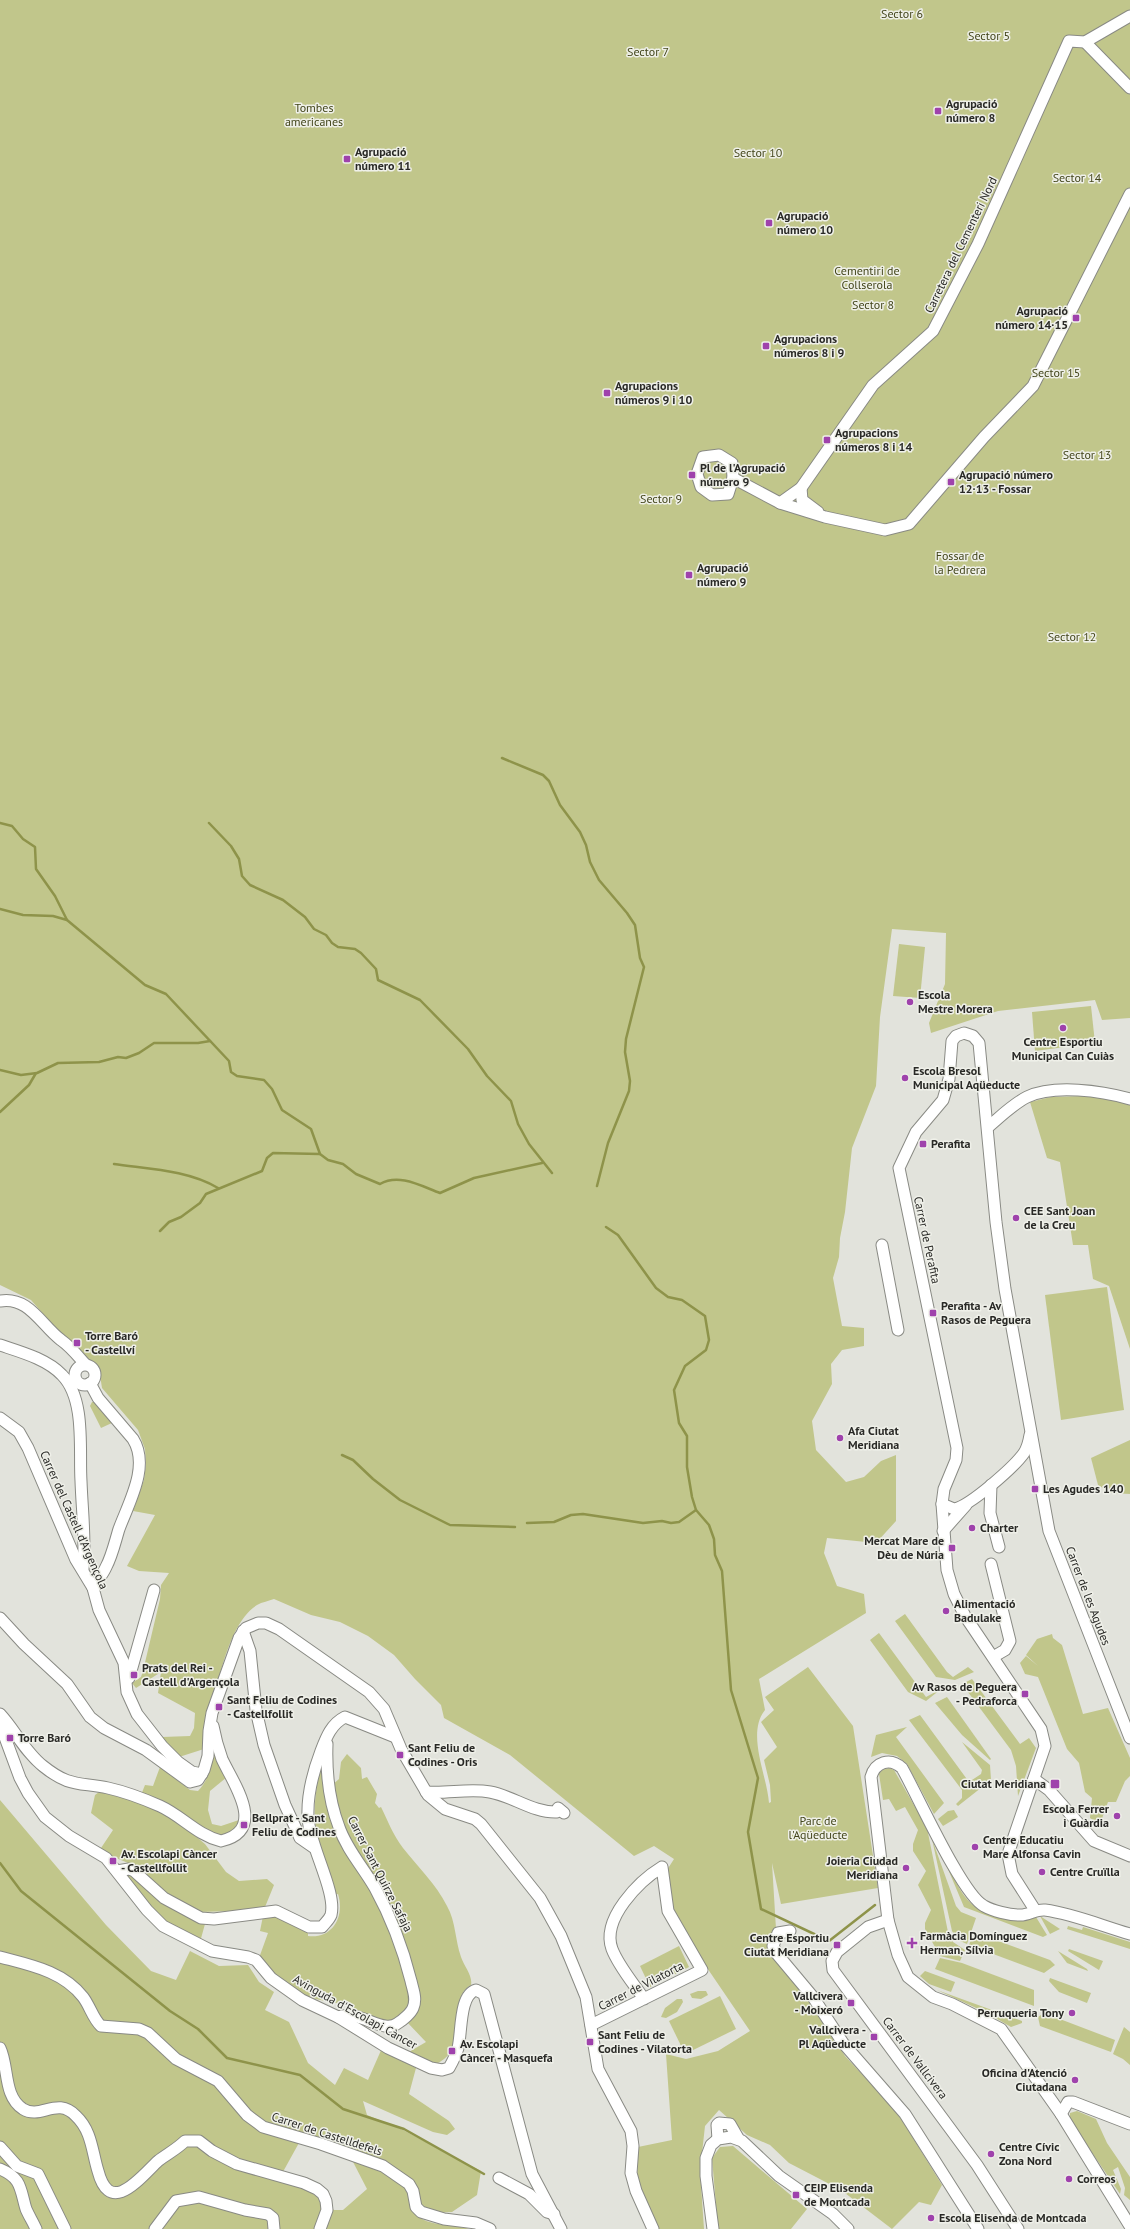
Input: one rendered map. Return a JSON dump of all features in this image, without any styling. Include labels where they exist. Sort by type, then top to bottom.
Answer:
[{"type":"street","name":"Carretera del Cementeri Nord","points":[[780,503],[802,488],[874,385],[933,331],[978,244],[1069,40],[1085,42],[1130,16]]},
{"type":"street","points":[[1085,42],[1130,88]]},
{"type":"street","points":[[733,478],[780,503],[825,517],[885,530],[909,524],[984,437],[1033,386],[1130,194]]},
{"type":"street","points":[[802,488],[802,500],[825,517]]},
{"type":"street","name":"Carrer de Perafita","points":[[988,1127],[979,1043],[974,1036],[967,1033],[956,1036],[952,1041],[948,1088],[943,1100],[916,1132],[899,1168],[957,1448],[956,1460],[944,1489],[942,1504],[947,1570],[954,1594],[965,1616],[1041,1729],[1045,1746],[1008,1860],[1012,1874],[1035,1910]]},
{"type":"street","points":[[988,1127],[1019,1102],[1037,1093],[1053,1091],[1106,1092],[1130,1098]]},
{"type":"street","name":"Carrer de les Agudes","points":[[988,1127],[996,1222],[1005,1289],[1032,1428],[1035,1459],[1049,1531],[1130,1738]]},
{"type":"street","points":[[882,1245],[898,1330]]},
{"type":"street","points":[[0,1345],[47,1364],[75,1371],[91,1367],[94,1372],[94,1378],[90,1383],[81,1384],[76,1380],[75,1371],[61,1340],[25,1305],[3,1300]]},
{"type":"street","points":[[75,1371],[75,1401],[79,1416],[84,1515],[83,1569]]},
{"type":"street","points":[[90,1383],[98,1398],[133,1438],[137,1446],[139,1456],[139,1472],[135,1488],[106,1567],[93,1588]]},
{"type":"street","name":"Carrer del Castell d'Argençola","points":[[0,1418],[19,1432],[25,1440],[76,1560],[83,1569],[93,1588],[99,1610],[124,1664],[127,1692],[138,1714],[162,1746],[192,1772],[202,1774]]},
{"type":"street","points":[[943,1531],[966,1505],[1017,1461],[1028,1445],[1032,1428]]},
{"type":"street","points":[[1017,1461],[1029,1457],[1035,1459]]},
{"type":"street","points":[[991,1485],[990,1513],[999,1547]]},
{"type":"street","points":[[942,1504],[954,1509],[966,1505]]},
{"type":"street","points":[[991,1564],[1010,1641],[1005,1650],[993,1657]]},
{"type":"street","points":[[127,1692],[131,1665],[154,1590]]},
{"type":"street","points":[[0,1618],[24,1644],[67,1684],[95,1722],[146,1750],[190,1782],[198,1780],[202,1774],[208,1756],[208,1731],[212,1713],[235,1647],[243,1631],[250,1625],[266,1623],[296,1640],[369,1692],[384,1709],[395,1737],[426,1792],[445,1809],[475,1819],[481,1824],[540,1898],[555,1924],[586,1997],[598,2069],[631,2131],[633,2146],[631,2173],[636,2191],[653,2229]]},
{"type":"street","points":[[243,1631],[250,1651],[256,1710],[264,1745],[285,1805],[296,1831],[300,1838],[313,1847]]},
{"type":"street","points":[[0,1714],[35,1758],[64,1780],[74,1784],[108,1788],[148,1802],[171,1811],[202,1835],[221,1841],[235,1835],[241,1827],[244,1820],[244,1809],[241,1795],[222,1759],[212,1724],[212,1713]]},
{"type":"street","points":[[117,1871],[129,1868],[134,1870],[164,1898],[201,1918],[276,1911],[309,1927],[318,1928],[327,1922],[332,1910],[324,1877],[313,1847],[308,1817],[309,1791],[318,1759],[327,1737],[338,1720],[345,1717],[395,1737]]},
{"type":"street","name":"Avinguda d'Escolapi Càncer","points":[[0,1724],[23,1783],[45,1817],[69,1836],[106,1858],[147,1910],[163,1926],[203,1948],[256,1960],[271,1978],[316,2008],[338,2017],[388,2048],[431,2068],[445,2070],[449,2068],[458,2047],[466,2000],[472,1991],[478,1990],[484,1994],[532,2174],[561,2229]]},
{"type":"street","name":"Carrer Sant Quirze Safaja","points":[[327,1737],[329,1788],[339,1828],[351,1851],[374,1887],[400,1941],[415,2000],[410,2013],[400,2022],[391,2026],[385,2026],[354,2014],[338,2017]]},
{"type":"street","points":[[1130,1934],[1065,1914],[1035,1910],[1019,1916],[991,1909],[978,1902],[972,1896],[935,1832],[902,1768],[890,1762],[876,1766],[871,1778],[888,1920],[898,1954],[908,1977],[933,1997],[952,2004],[1001,2029],[1061,2114],[1130,2226]]},
{"type":"street","points":[[1034,1779],[1049,1790],[1094,1841],[1130,1856]]},
{"type":"street","points":[[426,1792],[490,1792],[504,1795],[543,1812],[556,1812],[558,1808],[564,1813]]},
{"type":"street","name":"Carrer de Vilatorta","points":[[591,2025],[644,1999],[702,1970],[668,1911],[662,1867],[634,1890],[616,1917],[611,1934],[612,1949],[644,1999]]},
{"type":"street","name":"Carrer de Vallcivera","points":[[888,1920],[868,1927],[837,1952],[832,1961],[833,1970],[978,2165],[1018,2229]]},
{"type":"street","points":[[790,1931],[778,1933],[773,1946],[777,1954],[813,1997],[843,2043],[901,2109],[978,2229]]},
{"type":"street","name":"Carrer de Castelldefels","points":[[0,1957],[28,1964],[60,1977],[83,1997],[101,2026],[139,2029],[148,2033],[176,2059],[218,2081],[247,2115],[263,2127],[321,2144],[383,2166],[409,2184],[413,2191],[416,2207],[421,2212],[444,2219],[476,2223],[490,2229]]},
{"type":"street","points":[[0,2048],[8,2084],[15,2102],[22,2108],[32,2112],[38,2112],[54,2107],[72,2111],[85,2127],[93,2145],[102,2184],[112,2192],[118,2193],[131,2187],[184,2141],[199,2141],[212,2151],[237,2164],[304,2182],[317,2189],[323,2194],[327,2206],[320,2229]]},
{"type":"street","points":[[1061,2114],[1068,2102],[1073,2102],[1130,2124]]},
{"type":"street","points":[[718,2138],[717,2125],[719,2122],[730,2124],[738,2138],[779,2176],[833,2214],[848,2229]]},
{"type":"street","points":[[713,2229],[706,2176],[706,2158],[711,2145],[718,2138],[738,2138]]},
{"type":"street","points":[[0,2147],[11,2162],[17,2166],[38,2174],[65,2229]]},
{"type":"street","points":[[0,2169],[17,2180],[27,2210],[36,2229]]},
{"type":"street","points":[[499,2178],[529,2194],[547,2212],[554,2214]]},
{"type":"street","points":[[155,2229],[172,2204],[189,2197],[199,2197],[245,2210],[268,2214],[273,2218],[274,2229]]},
{"type":"green space","points":[[0,0],[1130,0],[1130,1018],[1102,1020],[1095,1000],[998,1011],[931,1033],[929,1023],[945,984],[946,933],[892,929],[880,1017],[876,1086],[852,1148],[845,1212],[840,1238],[839,1257],[833,1278],[842,1326],[864,1328],[864,1346],[842,1350],[831,1364],[832,1384],[812,1421],[816,1450],[846,1482],[864,1477],[881,1461],[896,1455],[896,1521],[876,1543],[827,1538],[824,1553],[837,1586],[864,1594],[866,1613],[759,1679],[765,1710],[757,1731],[757,1743],[769,1803],[771,1802],[770,1785],[764,1760],[777,1747],[761,1722],[774,1710],[765,1697],[808,1667],[853,1726],[878,1888],[781,1904],[772,1863],[776,1929],[766,1941],[821,2016],[845,2056],[897,2112],[942,2185],[931,2205],[919,2202],[892,2229],[841,2190],[789,2163],[770,2145],[747,2135],[719,2110],[705,2126],[700,2171],[704,2229],[658,2229],[637,2182],[638,2147],[672,2140],[666,2054],[686,2059],[718,2051],[750,2031],[682,1931],[672,1913],[667,1870],[674,1859],[654,1846],[634,1856],[510,1755],[444,1718],[441,1705],[394,1655],[368,1636],[340,1622],[311,1615],[274,1599],[257,1605],[245,1616],[227,1650],[215,1693],[204,1749],[179,1757],[162,1737],[190,1736],[194,1728],[195,1713],[158,1693],[161,1672],[136,1688],[132,1683],[141,1677],[160,1599],[161,1585],[169,1573],[139,1571],[127,1566],[155,1515],[133,1511],[144,1480],[146,1464],[145,1449],[138,1430],[102,1388],[99,1369],[57,1330],[31,1300],[0,1285]]},
{"type":"green space","points":[[899,944],[925,947],[920,998],[893,996]]},
{"type":"green space","name":"Centre Esportiu Municipal Can Cuiàs","points":[[1091,1006],[1095,1043],[1035,1051],[1032,1012]]},
{"type":"green space","points":[[1083,1096],[1103,1098],[1130,1105],[1130,1349],[1109,1286],[1093,1279],[1088,1245],[1073,1245],[1060,1162],[1047,1158],[1030,1102],[1051,1097]]},
{"type":"green space","points":[[1107,1287],[1124,1410],[1061,1420],[1045,1295]]},
{"type":"green space","points":[[92,1402],[96,1402],[114,1422],[101,1428],[90,1406]]},
{"type":"green space","points":[[1130,1440],[1130,1494],[1111,1493],[1098,1485],[1091,1458]]},
{"type":"green space","points":[[905,1614],[947,1672],[953,1677],[968,1667],[974,1672],[955,1680],[936,1677],[895,1621]]},
{"type":"green space","points":[[879,1633],[926,1697],[941,1689],[926,1701],[908,1692],[870,1640]]},
{"type":"green space","points":[[1052,1634],[1053,1638],[1062,1645],[1083,1714],[1108,1708],[1130,1758],[1130,1776],[1125,1781],[1116,1802],[1108,1802],[1100,1824],[1090,1818],[1092,1798],[1085,1792],[1079,1763],[1067,1749],[1038,1677],[1025,1674],[1020,1663],[1026,1656],[1038,1666],[1026,1655],[1037,1639]]},
{"type":"green space","points":[[972,1679],[1020,1744],[1029,1738],[1036,1748],[1018,1796],[1016,1766],[1011,1750],[962,1684]]},
{"type":"green space","points":[[947,1697],[991,1759],[990,1760],[962,1735],[935,1703]]},
{"type":"green space","points":[[920,1715],[969,1782],[981,1774],[982,1770],[962,1742],[990,1765],[991,1780],[958,1806],[956,1804],[962,1798],[962,1790],[909,1720]]},
{"type":"green space","points":[[907,1727],[896,1737],[944,1803],[934,1814],[907,1764],[897,1756],[882,1753],[871,1757],[876,1735]]},
{"type":"green space","points":[[214,1750],[227,1777],[210,1791],[208,1810],[212,1824],[221,1826],[239,1820],[229,1833],[212,1836],[141,1795],[145,1785],[153,1786],[160,1767],[190,1790],[198,1791],[205,1782],[211,1767]]},
{"type":"green space","points":[[347,1754],[361,1768],[362,1779],[367,1777],[377,1794],[375,1803],[379,1808],[381,1807],[399,1843],[443,1898],[452,1918],[461,1957],[471,1978],[471,1985],[463,1992],[459,2001],[456,2036],[453,2047],[446,2057],[436,2064],[409,2052],[426,2042],[406,2021],[377,2020],[352,2010],[352,2006],[315,1999],[295,1992],[285,1985],[259,1958],[268,1933],[260,1931],[263,1916],[278,1916],[308,1931],[308,1936],[324,1934],[330,1930],[338,1918],[340,1902],[338,1894],[334,1895],[322,1858],[318,1842],[315,1811],[316,1795],[324,1756],[331,1786],[339,1779],[341,1762]]},
{"type":"green space","points":[[889,1768],[894,1770],[927,1828],[948,1932],[953,1942],[965,1950],[960,1961],[940,1956],[925,1929],[925,1923],[931,1910],[918,1885],[926,1871],[913,1851],[913,1844],[918,1830],[905,1807],[896,1811],[889,1799],[883,1800],[879,1774],[882,1770]]},
{"type":"green space","points":[[99,1792],[128,1799],[162,1812],[181,1824],[205,1844],[226,1872],[239,1881],[267,1879],[274,1885],[265,1907],[234,1911],[198,1912],[160,1890],[133,1865],[99,1851],[113,1830],[91,1813],[95,1795]]},
{"type":"green space","points":[[0,1800],[106,1925],[151,1971],[176,1980],[190,1951],[219,1966],[248,1965],[259,1982],[274,1992],[265,2010],[289,2022],[308,2063],[335,2085],[344,2068],[368,2080],[382,2048],[416,2068],[409,2094],[449,2121],[455,2129],[447,2135],[433,2132],[363,2101],[367,2115],[403,2130],[481,2171],[477,2195],[452,2212],[429,2213],[422,2206],[413,2185],[394,2168],[347,2147],[305,2132],[279,2179],[312,2193],[334,2210],[343,2210],[367,2189],[352,2160],[381,2171],[408,2188],[413,2210],[424,2220],[469,2229],[0,2229]]},
{"type":"green space","points":[[954,1810],[958,1817],[943,1826],[938,1819],[948,1811]]},
{"type":"green space","points":[[932,1839],[956,1906],[961,1912],[976,1918],[967,1944],[958,1940],[952,1931]]},
{"type":"green space","points":[[945,1862],[960,1890],[978,1909],[1009,1919],[1036,1917],[1047,1935],[1043,1937],[964,1907]]},
{"type":"green space","points":[[127,1872],[170,1907],[205,1924],[200,1942],[164,1922],[125,1875]]},
{"type":"green space","points":[[1040,1916],[1060,1929],[1050,1934]]},
{"type":"green space","points":[[1068,1926],[1082,1930],[1083,1927],[1130,1942],[1130,1949],[1067,1929]]},
{"type":"green space","points":[[974,1932],[1050,1960],[1055,1965],[1044,1973],[969,1945]]},
{"type":"green space","points":[[679,1946],[689,1967],[650,1987],[640,1966]]},
{"type":"green space","points":[[1069,1949],[1103,1961],[1099,1970],[1068,1951]]},
{"type":"green space","points":[[1058,1951],[1087,1969],[1088,1971],[1067,1963]]},
{"type":"green space","points":[[940,1958],[962,1963],[1034,1990],[1034,2006],[935,1969]]},
{"type":"green space","points":[[925,1971],[955,1982],[951,1992],[929,1984],[920,1976]]},
{"type":"green space","points":[[1050,1978],[1091,1993],[1087,2003],[1059,1992],[1049,1981]]},
{"type":"green space","points":[[937,1990],[1022,2021],[1022,2023],[1011,2027],[987,2013]]},
{"type":"green space","points":[[698,1991],[706,1991],[708,1995],[701,1999],[692,1998],[690,1994]]},
{"type":"green space","points":[[720,1996],[736,2029],[685,2054],[669,2021]]},
{"type":"green space","points":[[677,1999],[682,1999],[683,2002],[677,2012],[666,2018],[661,2017],[665,2008]]},
{"type":"green space","points":[[1044,2013],[1115,2040],[1111,2052],[1040,2026],[1038,2017]]},
{"type":"green space","points":[[1124,2027],[1130,2032],[1130,2065],[1123,2059],[1113,2054]]},
{"type":"green space","points":[[1077,2111],[1096,2119],[1107,2143],[1130,2177],[1130,2200],[1124,2195],[1125,2188],[1118,2167],[1113,2170],[1121,2189],[1120,2194],[1070,2120],[1070,2113]]},
{"type":"green space","points":[[733,2146],[807,2209],[791,2229],[718,2229],[712,2158],[720,2147]]},
{"type":"waterway","points":[[502,758],[543,775],[549,781],[560,805],[580,832],[586,845],[590,862],[599,880],[627,913],[635,925],[640,958],[644,967],[626,1039],[625,1052],[630,1081],[629,1091],[608,1143],[597,1186]]},
{"type":"waterway","points":[[0,823],[12,826],[23,839],[35,847],[36,869],[55,896],[67,920]]},
{"type":"waterway","points":[[209,823],[231,846],[239,859],[242,876],[250,885],[283,900],[305,917],[314,929],[326,935],[332,943],[338,947],[355,949],[361,953],[376,969],[378,980],[420,1000],[468,1049],[487,1076],[511,1101],[518,1124],[529,1144],[552,1173]]},
{"type":"waterway","points":[[0,909],[23,915],[53,916],[67,920],[145,985],[166,994],[229,1061],[231,1072],[237,1076],[264,1080],[272,1089],[282,1110],[311,1129],[320,1154],[328,1160],[343,1164],[356,1174],[380,1184],[387,1181],[402,1180],[418,1184],[440,1193],[474,1178],[542,1163]]},
{"type":"waterway","points":[[0,1070],[21,1075],[37,1073],[58,1063],[99,1062],[118,1057],[126,1058],[139,1053],[154,1043],[198,1043],[210,1041]]},
{"type":"waterway","points":[[0,1112],[29,1085],[36,1073]]},
{"type":"waterway","points":[[160,1231],[169,1222],[181,1217],[200,1203],[206,1194],[262,1171],[267,1158],[273,1153],[320,1154]]},
{"type":"waterway","points":[[114,1164],[168,1171],[194,1177],[218,1188]]},
{"type":"waterway","points":[[606,1227],[618,1235],[656,1288],[668,1297],[682,1300],[705,1316],[709,1340],[706,1350],[685,1366],[674,1390],[679,1423],[687,1436],[687,1467],[692,1497],[696,1510],[709,1525],[714,1539],[715,1555],[722,1571],[731,1690],[758,1778],[748,1832],[761,1909],[829,1941],[875,1905]]},
{"type":"waterway","points":[[342,1455],[353,1460],[373,1479],[400,1500],[450,1525],[515,1527]]},
{"type":"waterway","points":[[527,1523],[554,1522],[571,1515],[583,1514],[643,1523],[662,1521],[671,1523],[679,1522],[696,1510]]},
{"type":"waterway","points":[[0,1863],[21,1891],[170,2011],[198,2029],[227,2058],[300,2075],[343,2109],[404,2129],[484,2174]]},
{"type":"place","name":"Agrupació número 8","points":[[938,111]]},
{"type":"place","name":"Agrupació número 11","points":[[347,159]]},
{"type":"place","name":"Agrupació número 10","points":[[769,223]]},
{"type":"place","name":"Agrupació número 14·15","points":[[1076,318]]},
{"type":"place","name":"Agrupacions números 8 i 9","points":[[766,346]]},
{"type":"place","name":"Agrupacions números 9 i 10","points":[[607,393]]},
{"type":"place","name":"Agrupacions números 8 i 14","points":[[827,440]]},
{"type":"place","name":"Pl de l'Agrupació número 9","points":[[692,475]]},
{"type":"place","name":"Agrupació número 12·13 - Fossar","points":[[951,482]]},
{"type":"place","name":"Agrupació número 9","points":[[689,575]]},
{"type":"place","name":"Escola Mestre Morera","points":[[910,1002]]},
{"type":"place","name":"Centre Esportiu Municipal Can Cuiàs","points":[[1063,1028]]},
{"type":"place","name":"Escola Bresol Municipal Aqüeducte","points":[[905,1078]]},
{"type":"place","name":"Perafita","points":[[923,1144]]},
{"type":"place","name":"CEE Sant Joan de la Creu","points":[[1016,1218]]},
{"type":"place","name":"Perafita - Av Rasos de Peguera","points":[[933,1313]]},
{"type":"place","name":"Torre Baró - Castellví","points":[[77,1343]]},
{"type":"place","name":"Afa Ciutat Meridiana","points":[[840,1438]]},
{"type":"place","name":"Les Agudes 140","points":[[1035,1489]]},
{"type":"place","name":"Charter","points":[[972,1528]]},
{"type":"place","name":"Mercat Mare de Dèu de Núria","points":[[952,1548]]},
{"type":"place","name":"Alimentació Badulake","points":[[946,1611]]},
{"type":"place","name":"Prats del Rei - Castell d'Argençola","points":[[134,1675]]},
{"type":"place","name":"Av Rasos de Peguera - Pedraforca","points":[[1025,1694]]},
{"type":"place","name":"Sant Feliu de Codines - Castellfollit","points":[[219,1707]]},
{"type":"place","name":"Torre Baró","points":[[10,1738]]},
{"type":"place","name":"Sant Feliu de Codines - Oris","points":[[400,1755]]},
{"type":"place","name":"Ciutat Meridiana","points":[[1055,1784]]},
{"type":"place","name":"Escola Ferrer i Guàrdia","points":[[1117,1816]]},
{"type":"place","name":"Bellprat - Sant Feliu de Codines","points":[[244,1825]]},
{"type":"place","name":"Centre Educatiu Mare Alfonsa Cavin","points":[[975,1847]]},
{"type":"place","name":"Av. Escolapi Càncer - Castellfollit","points":[[113,1861]]},
{"type":"place","name":"Joieria Ciudad Meridiana","points":[[906,1868]]},
{"type":"place","name":"Centre Cruïlla","points":[[1042,1872]]},
{"type":"place","name":"Farmàcia Domínguez Herman, Sílvia","points":[[912,1943]]},
{"type":"place","name":"Centre Esportiu Ciutat Meridiana","points":[[837,1945]]},
{"type":"place","name":"Vallcivera - Moixeró","points":[[851,2003]]},
{"type":"place","name":"Perruqueria Tony","points":[[1072,2013]]},
{"type":"place","name":"Vallcivera - Pl Aqüeducte","points":[[874,2037]]},
{"type":"place","name":"Sant Feliu de Codines - Vilatorta","points":[[590,2042]]},
{"type":"place","name":"Av. Escolapi Càncer - Masquefa","points":[[452,2051]]},
{"type":"place","name":"Oficina d'Atenció Ciutadana","points":[[1075,2080]]},
{"type":"place","name":"Centre Cívic Zona Nord","points":[[991,2154]]},
{"type":"place","name":"Correos","points":[[1069,2179]]},
{"type":"place","name":"CEIP Elisenda de Montcada","points":[[796,2195]]},
{"type":"place","name":"Escola Elisenda de Montcada","points":[[931,2218]]},
{"type":"park label","name":"Sector 6","points":[[902,14]]},
{"type":"park label","name":"Sector 5","points":[[989,36]]},
{"type":"park label","name":"Sector 7","points":[[648,52]]},
{"type":"park label","name":"Tombes americanes","points":[[314,115]]},
{"type":"park label","name":"Sector 10","points":[[758,153]]},
{"type":"park label","name":"Sector 14","points":[[1077,178]]},
{"type":"park label","name":"Cementiri de Collserola","points":[[867,278]]},
{"type":"park label","name":"Sector 8","points":[[873,305]]},
{"type":"park label","name":"Sector 15","points":[[1056,373]]},
{"type":"park label","name":"Sector 13","points":[[1087,455]]},
{"type":"park label","name":"Sector 9","points":[[661,499]]},
{"type":"park label","name":"Fossar de la Pedrera","points":[[960,563]]},
{"type":"park label","name":"Sector 12","points":[[1072,637]]},
{"type":"park label","name":"Parc de l'Aqüeducte","points":[[818,1828]]}]
